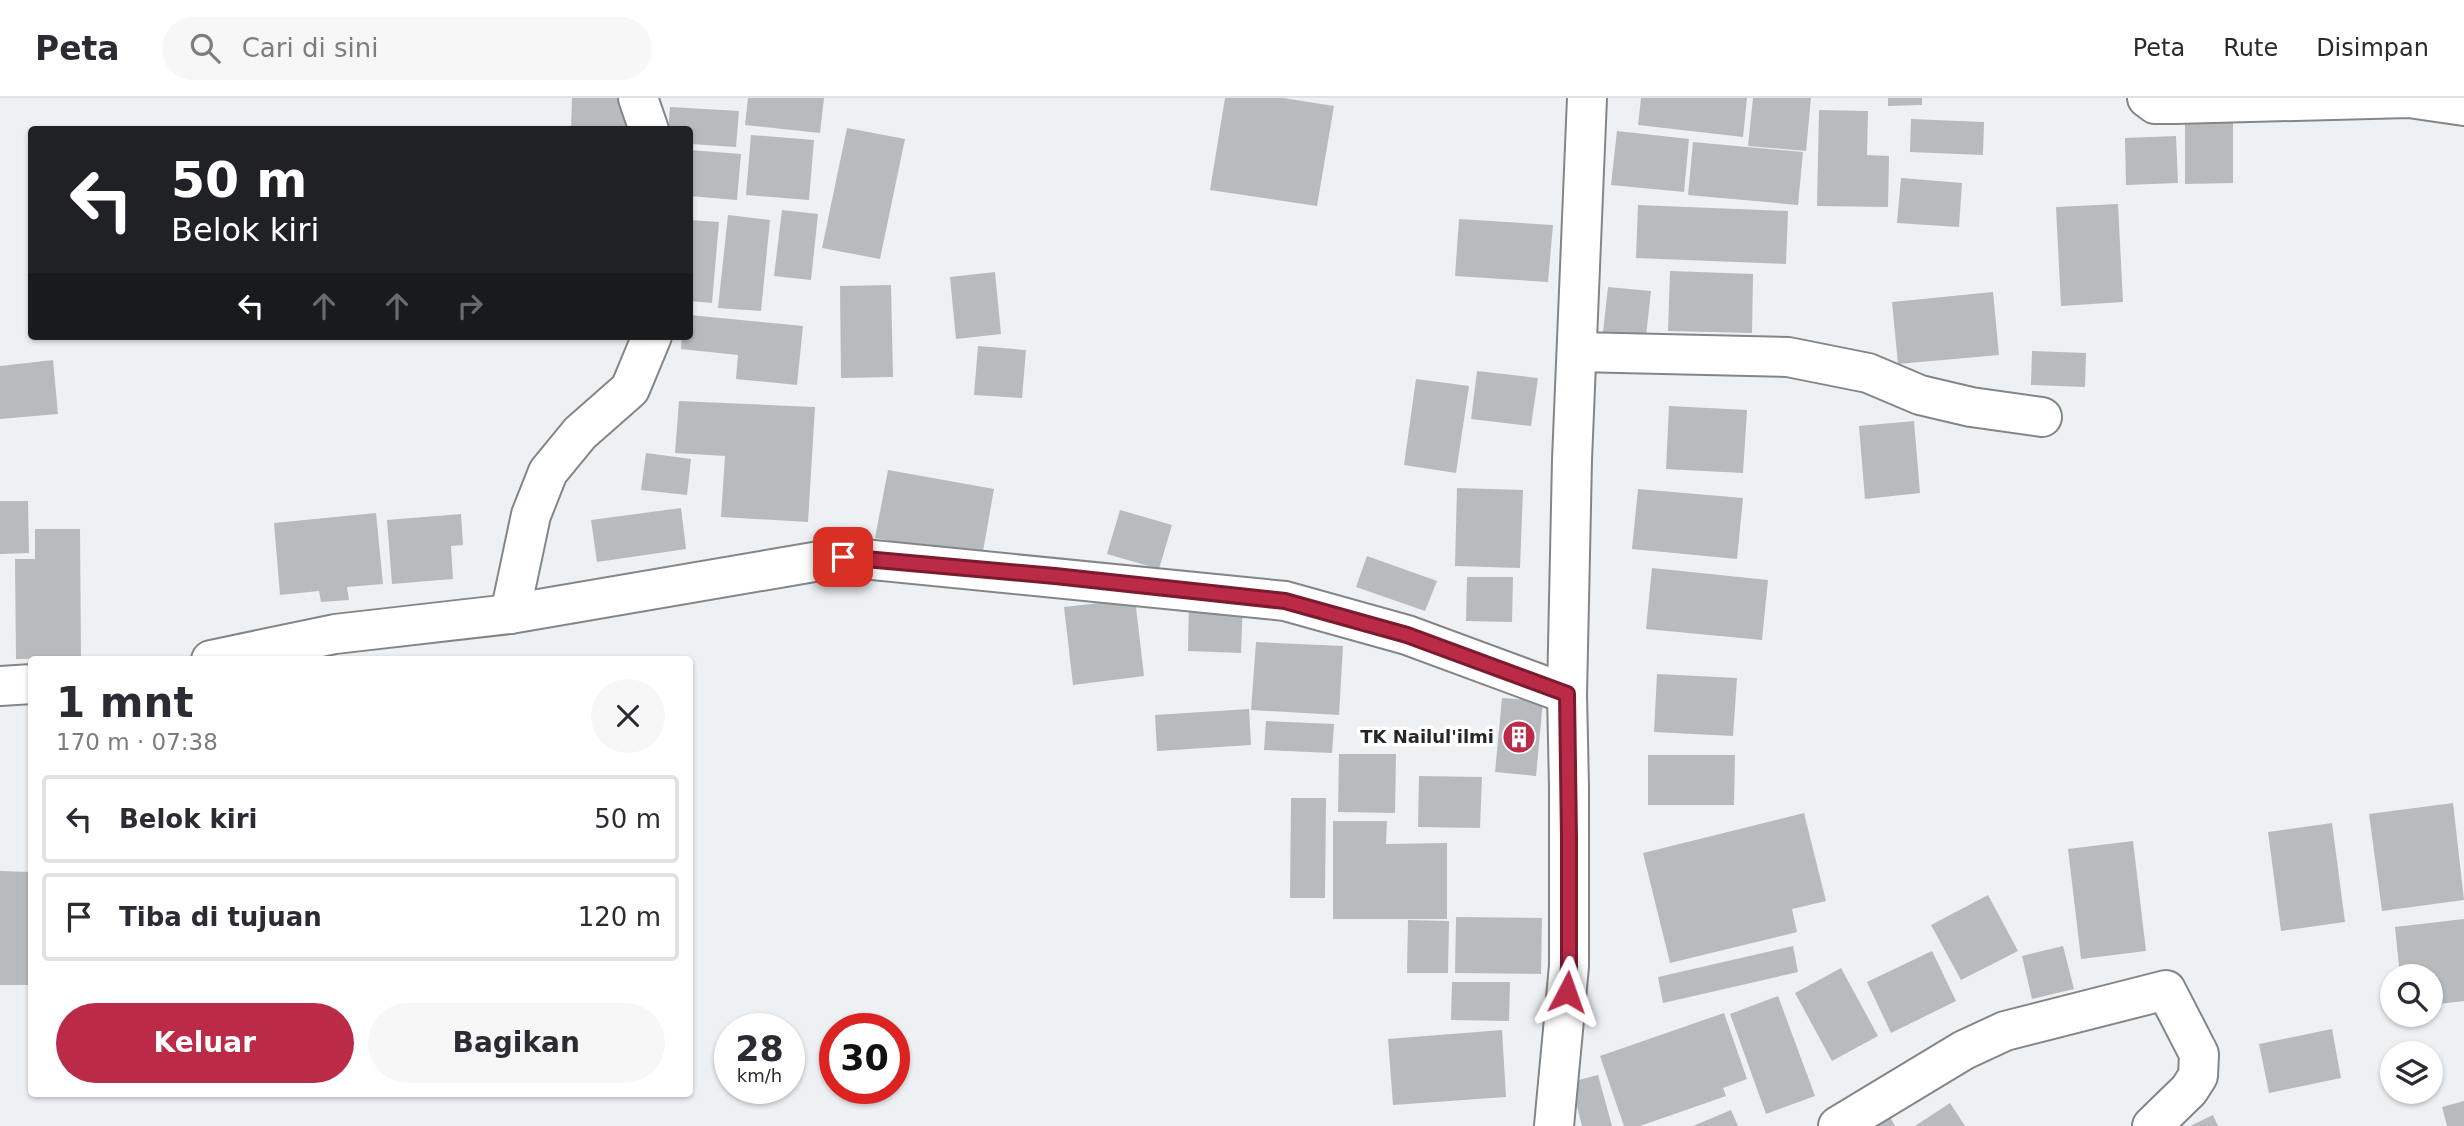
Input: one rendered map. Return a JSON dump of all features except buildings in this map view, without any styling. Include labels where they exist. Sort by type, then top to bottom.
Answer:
[{"type":"street","points":[[638,98],[648,126]]},
{"type":"street","points":[[1554,1126],[1569,966],[1567,694],[1572,460],[1587,98]]},
{"type":"street","points":[[2147,98],[2155,104],[2175,104],[2409,98],[2464,106]]},
{"type":"street","points":[[510,614],[531,515],[548,472],[580,433],[630,389],[650,340]]},
{"type":"street","points":[[1577,352],[1788,356],[1868,373],[1920,395],[1971,407],[2042,417]]},
{"type":"street","points":[[230,656],[335,634],[510,614],[843,557],[1285,601],[1407,635],[1567,694]]},
{"type":"street","points":[[0,686],[28,684]]},
{"type":"street","points":[[1838,1126],[1964,1050],[2004,1031],[2166,990],[2199,1054],[2197,1076],[2189,1090],[2152,1126]]},
{"type":"place","name":"TK Nailul'ilmi","points":[[1519,737]]},
{"type":"route","points":[[843,557],[1285,601],[1407,635],[1567,694],[1567,992]]}]
